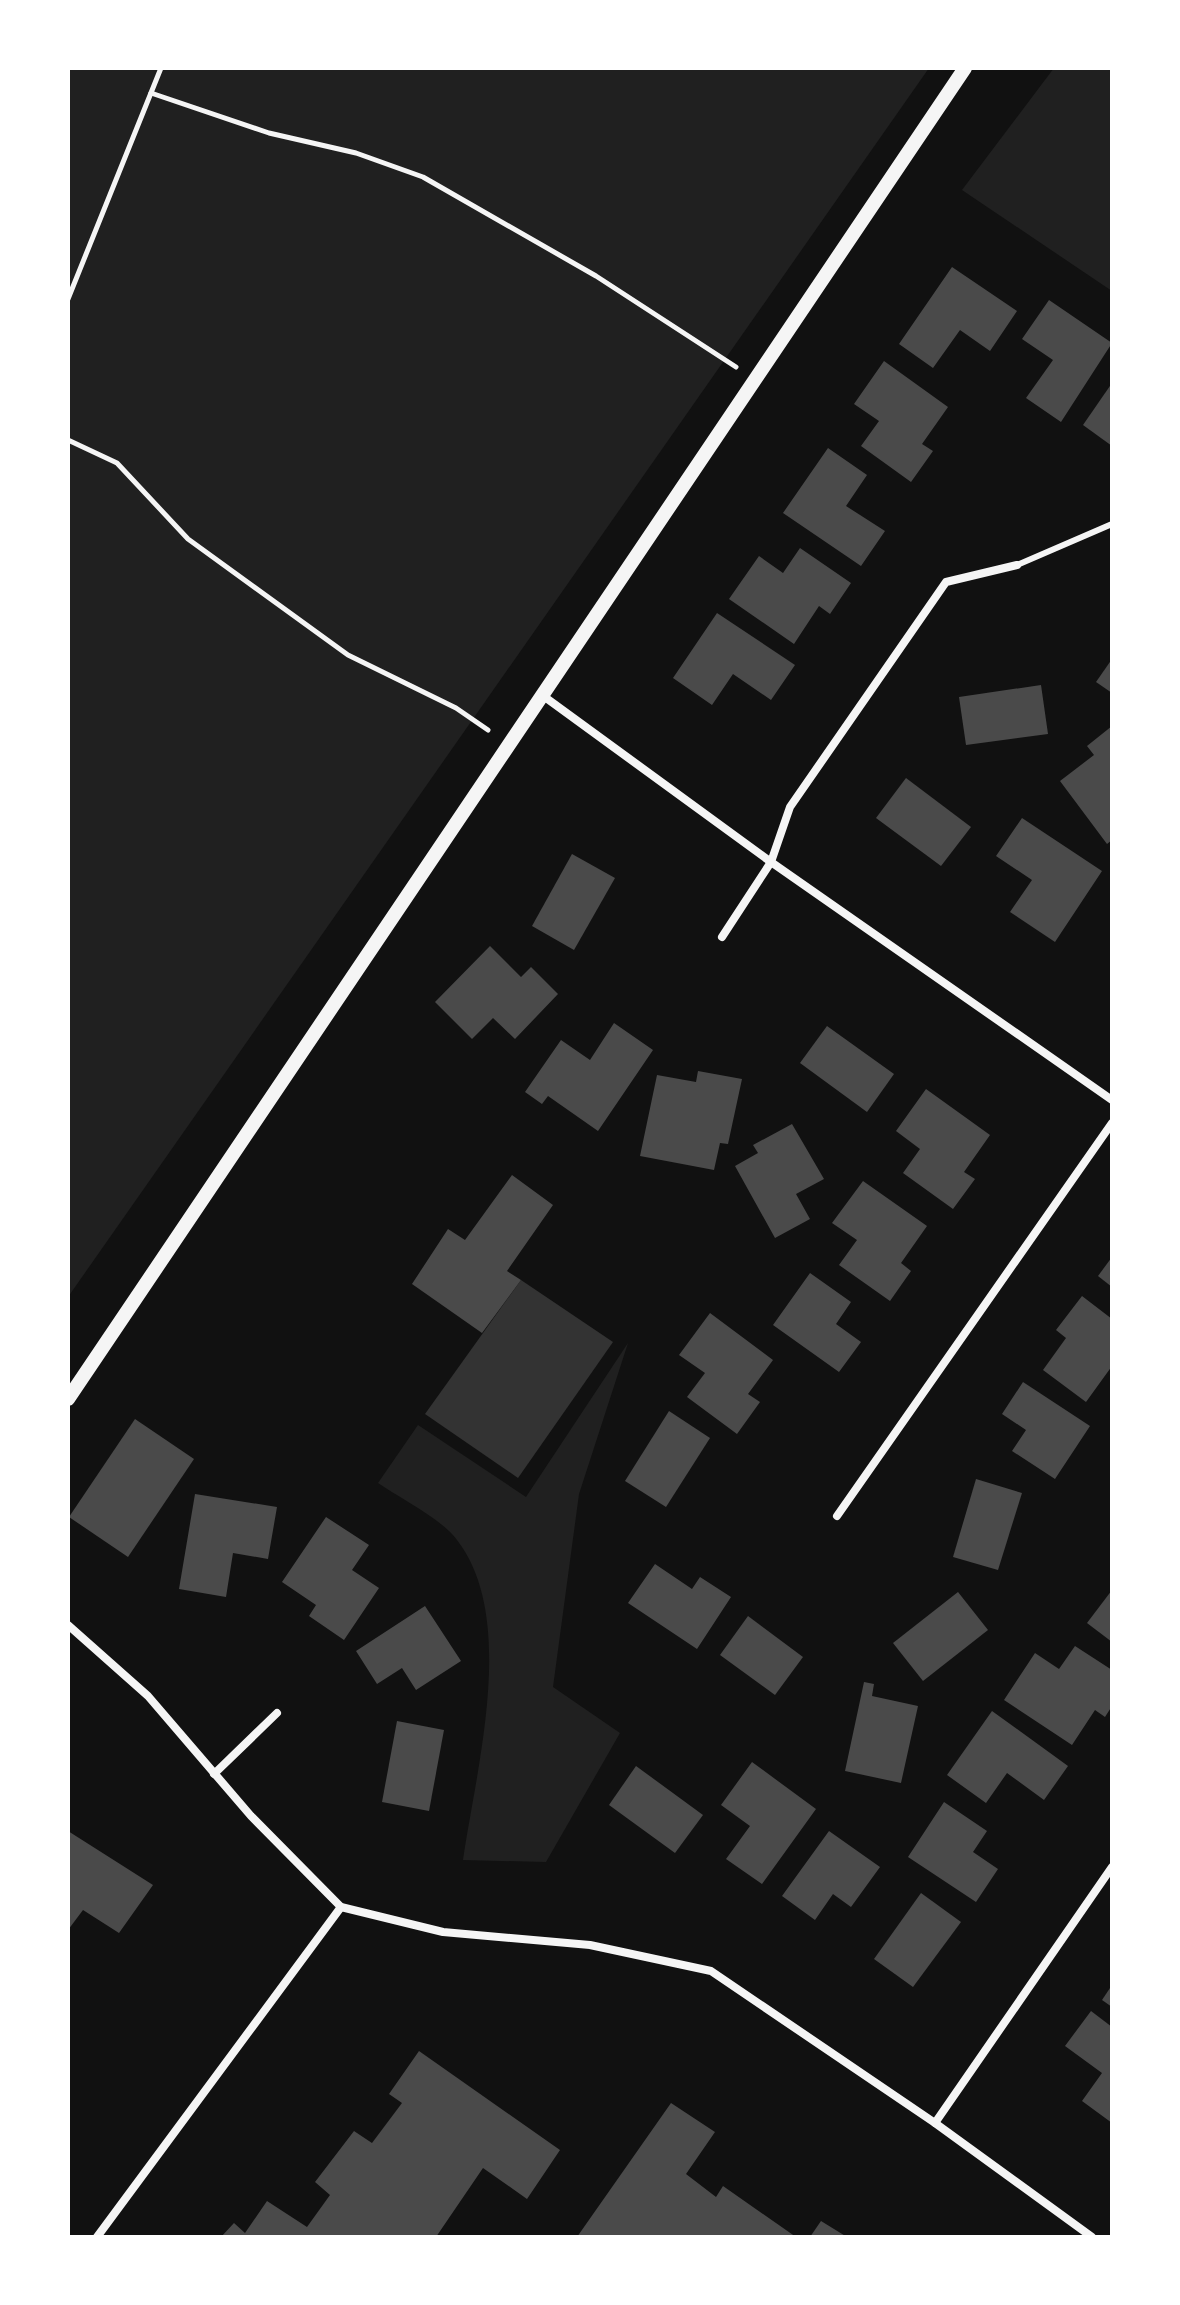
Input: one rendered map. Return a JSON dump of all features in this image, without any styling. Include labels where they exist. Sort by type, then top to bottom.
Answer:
[{"type":"street","points":[[68,1399],[965,68]]},
{"type":"street","points":[[722,937],[771,862],[790,807],[946,582],[1017,565]]},
{"type":"street","points":[[542,695],[771,862],[1112,1100]]},
{"type":"street","points":[[837,1516],[1112,1123]]},
{"type":"street","points":[[68,1625],[148,1696],[251,1816],[341,1907],[443,1932],[590,1945],[711,1971],[935,2123],[1092,2237]]},
{"type":"street","points":[[214,1774],[277,1713]]},
{"type":"street","points":[[935,2123],[1112,1867]]},
{"type":"street","points":[[97,2237],[341,1907]]},
{"type":"lane","points":[[1017,565],[1112,524]]},
{"type":"path","points":[[68,299],[161,68]]},
{"type":"path","points":[[151,93],[269,133],[356,153],[423,177],[596,276],[754,379]]},
{"type":"path","points":[[68,440],[117,463],[188,539],[348,655],[456,708],[508,744]]},
{"type":"shaded area","points":[[68,68],[929,68],[68,1297]]},
{"type":"shaded area","points":[[1054,68],[1112,68],[1112,291],[962,190]]},
{"type":"shaded area","points":[[521,1280],[613,1342],[518,1478],[425,1414]]},
{"type":"shaded area","points":[[628,1343],[579,1494],[553,1687],[620,1733],[546,1862],[463,1860],[488,1696],[486,1611],[475,1573],[457,1540],[432,1517],[378,1483],[418,1425],[526,1497]]},
{"type":"building","points":[[952,267],[1017,311],[990,351],[960,330],[933,368],[899,344]]},
{"type":"building","points":[[1049,300],[1112,343],[1061,422],[1026,398],[1053,360],[1022,339]]},
{"type":"building","points":[[884,361],[948,407],[922,444],[933,451],[911,482],[861,446],[879,421],[854,404]]},
{"type":"building","points":[[1112,383],[1112,446],[1083,425]]},
{"type":"building","points":[[828,448],[867,475],[846,506],[885,531],[861,566],[783,513]]},
{"type":"building","points":[[800,548],[851,583],[830,614],[819,606],[794,644],[729,599],[759,556],[783,573]]},
{"type":"building","points":[[717,613],[795,665],[771,700],[733,674],[712,705],[673,678]]},
{"type":"building","points":[[1112,659],[1112,693],[1096,682]]},
{"type":"building","points":[[1041,685],[1048,734],[966,745],[959,697]]},
{"type":"building","points":[[1112,726],[1112,840],[1107,844],[1060,781],[1094,755],[1087,746]]},
{"type":"building","points":[[906,778],[971,827],[941,866],[876,818]]},
{"type":"building","points":[[1022,818],[1102,871],[1055,942],[1010,912],[1032,880],[996,856]]},
{"type":"building","points":[[572,854],[615,878],[574,950],[532,926]]},
{"type":"building","points":[[490,946],[521,977],[531,967],[558,994],[515,1039],[493,1018],[472,1039],[435,1002]]},
{"type":"building","points":[[614,1023],[653,1050],[598,1131],[548,1096],[542,1104],[525,1092],[561,1040],[590,1060]]},
{"type":"building","points":[[827,1026],[894,1074],[867,1112],[800,1063]]},
{"type":"building","points":[[698,1071],[742,1079],[728,1144],[720,1143],[714,1170],[640,1156],[657,1075],[696,1082]]},
{"type":"building","points":[[926,1089],[990,1135],[964,1172],[975,1179],[953,1209],[903,1173],[920,1149],[896,1131]]},
{"type":"building","points":[[792,1124],[824,1179],[796,1194],[810,1219],[775,1238],[735,1166],[758,1153],[753,1145]]},
{"type":"building","points":[[512,1175],[553,1205],[507,1271],[521,1280],[482,1333],[412,1284],[448,1229],[465,1240]]},
{"type":"building","points":[[863,1181],[927,1226],[901,1263],[911,1271],[890,1301],[839,1265],[857,1240],[832,1223]]},
{"type":"building","points":[[1112,1257],[1112,1287],[1098,1276]]},
{"type":"building","points":[[810,1273],[851,1302],[836,1324],[861,1342],[839,1372],[773,1325]]},
{"type":"building","points":[[1082,1296],[1112,1319],[1112,1366],[1086,1402],[1043,1370],[1066,1338],[1056,1330]]},
{"type":"building","points":[[710,1313],[773,1360],[748,1394],[760,1402],[737,1434],[687,1397],[705,1373],[679,1355]]},
{"type":"building","points":[[1023,1382],[1090,1426],[1055,1479],[1012,1451],[1026,1430],[1002,1414]]},
{"type":"building","points":[[669,1411],[710,1438],[666,1507],[625,1481]]},
{"type":"building","points":[[135,1419],[194,1459],[128,1557],[69,1517]]},
{"type":"building","points":[[976,1479],[1022,1493],[998,1570],[953,1557]]},
{"type":"building","points":[[195,1494],[277,1507],[268,1559],[233,1553],[226,1597],[179,1589]]},
{"type":"building","points":[[326,1517],[369,1545],[352,1570],[379,1588],[344,1640],[309,1616],[316,1605],[282,1582]]},
{"type":"building","points":[[655,1564],[692,1589],[700,1577],[731,1597],[697,1649],[628,1603]]},
{"type":"building","points":[[1112,1590],[1112,1642],[1087,1623]]},
{"type":"building","points":[[958,1592],[988,1630],[923,1681],[893,1643]]},
{"type":"building","points":[[425,1606],[461,1661],[416,1690],[402,1668],[377,1684],[356,1651]]},
{"type":"building","points":[[748,1616],[803,1657],[775,1695],[720,1655]]},
{"type":"building","points":[[1075,1646],[1112,1670],[1112,1706],[1105,1717],[1095,1710],[1072,1745],[1004,1700],[1035,1653],[1059,1669]]},
{"type":"building","points":[[864,1682],[874,1684],[872,1696],[918,1706],[901,1783],[845,1771]]},
{"type":"building","points":[[992,1711],[1068,1766],[1044,1800],[1007,1773],[986,1803],[947,1775]]},
{"type":"building","points":[[397,1721],[444,1730],[429,1811],[382,1802]]},
{"type":"building","points":[[752,1762],[816,1809],[762,1884],[726,1859],[750,1826],[721,1805]]},
{"type":"building","points":[[636,1766],[703,1815],[675,1853],[609,1805]]},
{"type":"building","points":[[944,1802],[987,1831],[973,1852],[998,1869],[976,1902],[908,1857]]},
{"type":"building","points":[[68,1831],[153,1885],[119,1933],[83,1910],[68,1930]]},
{"type":"building","points":[[829,1831],[880,1867],[851,1907],[833,1894],[815,1920],[782,1896]]},
{"type":"building","points":[[921,1893],[961,1922],[913,1987],[874,1959]]},
{"type":"building","points":[[1112,1985],[1112,2007],[1102,2000]]},
{"type":"building","points":[[1091,2011],[1112,2027],[1112,2123],[1082,2101],[1102,2073],[1065,2046]]},
{"type":"building","points":[[419,2051],[560,2150],[527,2199],[483,2168],[436,2237],[221,2237],[234,2223],[245,2233],[267,2201],[307,2227],[330,2195],[315,2182],[354,2131],[372,2143],[402,2103],[389,2094]]},
{"type":"building","points":[[671,2103],[715,2132],[686,2174],[716,2197],[723,2186],[796,2237],[577,2237]]},
{"type":"building","points":[[821,2221],[847,2237],[810,2237]]}]
